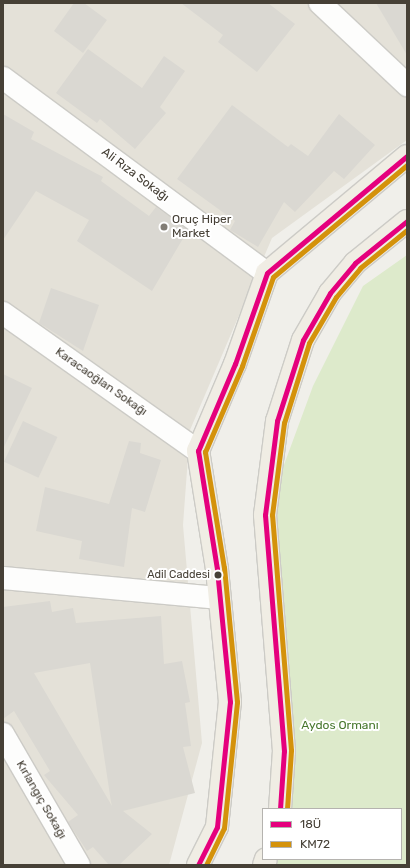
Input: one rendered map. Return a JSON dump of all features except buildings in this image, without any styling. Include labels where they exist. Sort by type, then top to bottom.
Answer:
[{"type":"main road","points":[[198,865],[217,827],[230,702],[217,598],[217,569],[198,451],[235,364],[267,273],[407,156]]},
{"type":"main road","points":[[280,808],[284,751],[265,514],[277,421],[303,340],[330,293],[355,263],[407,220]]},
{"type":"street","points":[[320,3],[407,85]]},
{"type":"street","name":"Ali Rıza Sokağı","points":[[3,78],[267,273]]},
{"type":"street","name":"Karacaoğlan Sokağı","points":[[3,313],[198,451]]},
{"type":"street","points":[[3,578],[217,598]]},
{"type":"street","name":"Kırlangıç Sokağı","points":[[3,734],[79,865]]},
{"type":"shaded area","points":[[3,3],[407,3],[407,140],[272,238],[190,430],[183,525],[202,743],[169,865],[3,865]]},
{"type":"green space","name":"Aydos Ormanı","points":[[407,255],[407,865],[275,865],[277,860],[402,860],[402,808],[276,808],[274,492],[313,386],[363,286]]},
{"type":"transit line","name":"18Ü","points":[[198,865],[217,827],[230,702],[217,569],[198,451],[235,364],[267,273],[407,156]]},
{"type":"transit line","name":"KM72","points":[[206,865],[224,828],[237,702],[224,568],[205,452],[242,366],[273,277],[407,165]]},
{"type":"transit line","name":"18Ü","points":[[280,808],[284,751],[265,515],[277,421],[303,340],[330,293],[355,263],[407,221]]},
{"type":"transit line","name":"KM72","points":[[287,808],[291,750],[272,515],[284,423],[309,343],[336,297],[360,268],[407,230]]},
{"type":"place","name":"Oruç Hiper Market","points":[[164,227]]},
{"type":"place","name":"Adil Caddesi","points":[[218,575]]}]
